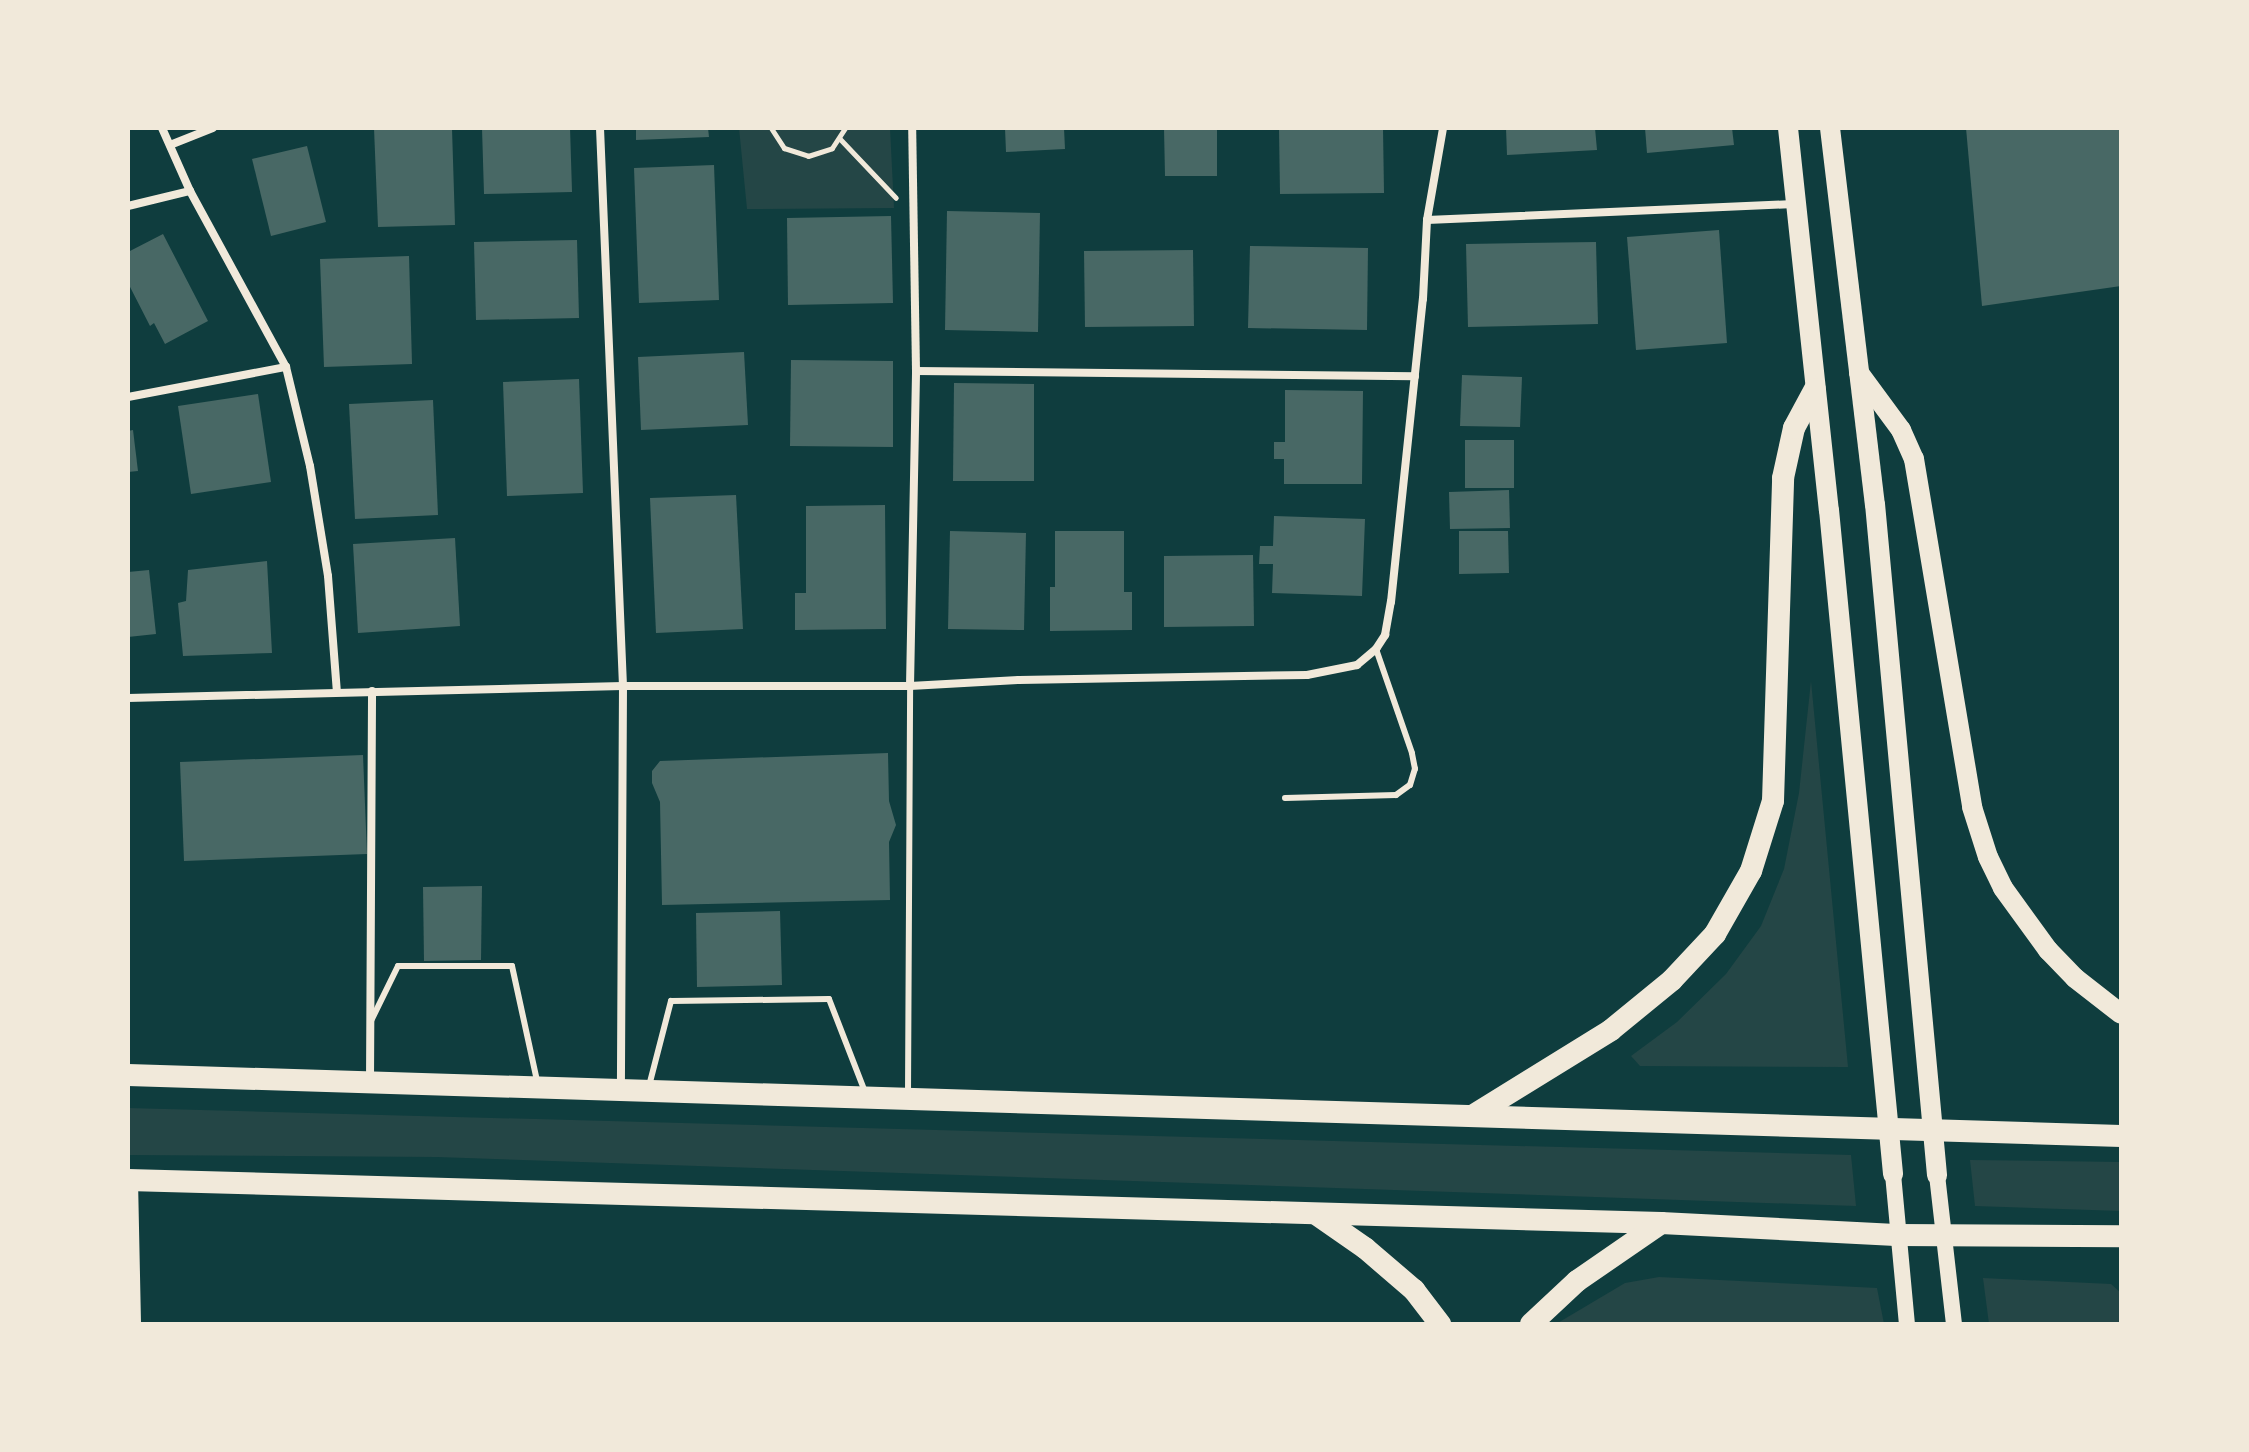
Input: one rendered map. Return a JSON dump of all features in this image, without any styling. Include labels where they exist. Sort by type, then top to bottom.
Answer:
[{"type":"highway","points":[[1472,1116],[1611,1030],[1672,980],[1715,934],[1751,871],[1773,801],[1783,478],[1794,428],[1815,389]]},
{"type":"highway","points":[[128,1075],[538,1089],[908,1096],[2121,1136]]},
{"type":"highway","points":[[130,1180],[1661,1223],[1896,1235],[2111,1236],[2121,1251]]},
{"type":"highway","points":[[1315,1214],[1365,1248],[1414,1290],[1440,1324]]},
{"type":"highway","points":[[1531,1324],[1577,1281],[1661,1223]]},
{"type":"main road","points":[[1773,128],[1791,159]]},
{"type":"main road","points":[[1788,128],[1829,510],[1907,1324]]},
{"type":"main road","points":[[1830,128],[1875,504],[1937,1175],[1954,1324]]},
{"type":"main road","points":[[1834,166],[1845,128]]},
{"type":"main road","points":[[1858,372],[1901,430],[1914,459],[1972,807],[1988,857],[2003,888],[2048,950],[2075,978],[2121,1014]]},
{"type":"street","points":[[162,128],[190,191],[286,367],[310,466],[328,576],[337,692]]},
{"type":"street","points":[[170,145],[213,128]]},
{"type":"street","points":[[600,128],[623,686],[621,1091]]},
{"type":"street","points":[[910,686],[916,371],[912,128]]},
{"type":"street","points":[[128,698],[623,686],[910,686],[1307,675],[1357,665],[1376,649],[1385,635],[1391,602],[1415,376],[1427,220],[1443,128]]},
{"type":"street","points":[[128,206],[190,191]]},
{"type":"street","points":[[1427,220],[1795,204]]},
{"type":"street","points":[[128,397],[286,367]]},
{"type":"street","points":[[916,371],[1415,376]]},
{"type":"street","points":[[370,1083],[372,691]]},
{"type":"street","points":[[130,1180],[134,1324]]},
{"type":"lane","points":[[1285,798],[1396,795],[1410,785],[1415,769],[1412,753],[1376,649]]},
{"type":"lane","points":[[908,1096],[910,686]]},
{"type":"lane","points":[[371,1022],[398,966],[512,966],[538,1089]]},
{"type":"lane","points":[[648,1091],[671,1001],[829,999],[866,1095]]},
{"type":"path","points":[[771,128],[784,148],[796,154],[820,154],[840,139],[845,128]]},
{"type":"path","points":[[840,139],[914,216]]},
{"type":"shaded area","points":[[739,128],[890,128],[894,208],[747,209]]},
{"type":"shaded area","points":[[1811,681],[1848,1067],[1640,1066],[1631,1056],[1677,1022],[1726,974],[1761,926],[1784,869],[1799,793]]},
{"type":"shaded area","points":[[128,1108],[1851,1155],[1856,1206],[437,1157],[128,1155]]},
{"type":"shaded area","points":[[1970,1160],[2121,1162],[2121,1211],[1975,1206]]},
{"type":"shaded area","points":[[1659,1277],[1877,1288],[1884,1324],[1556,1324],[1625,1283]]},
{"type":"shaded area","points":[[1983,1278],[2111,1284],[2121,1293],[2121,1324],[1989,1324]]},
{"type":"building","points":[[374,128],[452,128],[455,225],[378,227]]},
{"type":"building","points":[[482,128],[570,128],[572,192],[484,194]]},
{"type":"building","points":[[636,128],[708,128],[709,137],[636,140]]},
{"type":"building","points":[[1005,128],[1064,128],[1065,149],[1006,152]]},
{"type":"building","points":[[1164,128],[1217,128],[1217,176],[1165,176]]},
{"type":"building","points":[[1279,128],[1383,128],[1384,193],[1280,194]]},
{"type":"building","points":[[1506,128],[1595,128],[1597,150],[1507,155]]},
{"type":"building","points":[[1645,128],[1732,128],[1734,145],[1647,153]]},
{"type":"building","points":[[1966,128],[2121,128],[2121,286],[1982,306]]},
{"type":"building","points":[[307,146],[326,222],[271,236],[252,159]]},
{"type":"building","points":[[714,165],[719,300],[639,303],[634,168]]},
{"type":"building","points":[[947,211],[1040,213],[1038,332],[945,330]]},
{"type":"building","points":[[891,216],[893,303],[788,305],[787,218]]},
{"type":"building","points":[[1719,230],[1727,343],[1636,350],[1627,237]]},
{"type":"building","points":[[163,234],[208,321],[165,344],[154,323],[150,326],[128,283],[128,252]]},
{"type":"building","points":[[577,240],[579,318],[476,320],[474,242]]},
{"type":"building","points":[[1596,242],[1598,324],[1468,327],[1466,244]]},
{"type":"building","points":[[1250,246],[1368,248],[1367,330],[1248,328]]},
{"type":"building","points":[[1193,250],[1194,326],[1085,327],[1084,251]]},
{"type":"building","points":[[409,256],[412,364],[324,367],[320,259]]},
{"type":"building","points":[[744,352],[748,425],[641,430],[638,357]]},
{"type":"building","points":[[791,360],[893,361],[893,447],[790,446]]},
{"type":"building","points":[[1462,375],[1522,377],[1520,427],[1460,426]]},
{"type":"building","points":[[579,379],[583,493],[507,496],[503,382]]},
{"type":"building","points":[[954,383],[1034,384],[1034,481],[953,481]]},
{"type":"building","points":[[1285,390],[1363,391],[1362,484],[1284,484],[1284,459],[1274,459],[1274,442],[1285,442]]},
{"type":"building","points":[[258,394],[271,482],[191,494],[178,406]]},
{"type":"building","points":[[433,400],[438,515],[355,519],[349,404]]},
{"type":"building","points":[[133,430],[138,471],[128,472],[128,431]]},
{"type":"building","points":[[1465,440],[1514,440],[1514,488],[1465,488]]},
{"type":"building","points":[[1509,490],[1510,528],[1450,529],[1449,492]]},
{"type":"building","points":[[736,495],[743,629],[656,633],[650,498]]},
{"type":"building","points":[[885,505],[886,629],[795,630],[795,593],[806,593],[806,506]]},
{"type":"building","points":[[1274,516],[1365,519],[1362,596],[1272,593],[1273,564],[1259,564],[1260,546],[1273,546]]},
{"type":"building","points":[[950,531],[1026,533],[1024,630],[948,629]]},
{"type":"building","points":[[1055,531],[1124,531],[1124,592],[1132,592],[1132,630],[1050,631],[1050,587],[1055,587]]},
{"type":"building","points":[[1459,531],[1508,531],[1509,573],[1459,574]]},
{"type":"building","points":[[455,538],[460,626],[358,633],[353,544]]},
{"type":"building","points":[[1253,555],[1254,626],[1164,627],[1164,556]]},
{"type":"building","points":[[267,561],[272,653],[183,656],[178,603],[186,601],[188,570]]},
{"type":"building","points":[[149,570],[156,634],[128,637],[128,572]]},
{"type":"building","points":[[888,753],[889,801],[896,825],[889,842],[890,900],[662,905],[660,802],[652,783],[652,771],[660,761]]},
{"type":"building","points":[[363,755],[367,854],[184,861],[180,762]]},
{"type":"building","points":[[482,886],[481,960],[424,961],[423,887]]},
{"type":"building","points":[[780,911],[782,985],[697,987],[696,913]]}]
